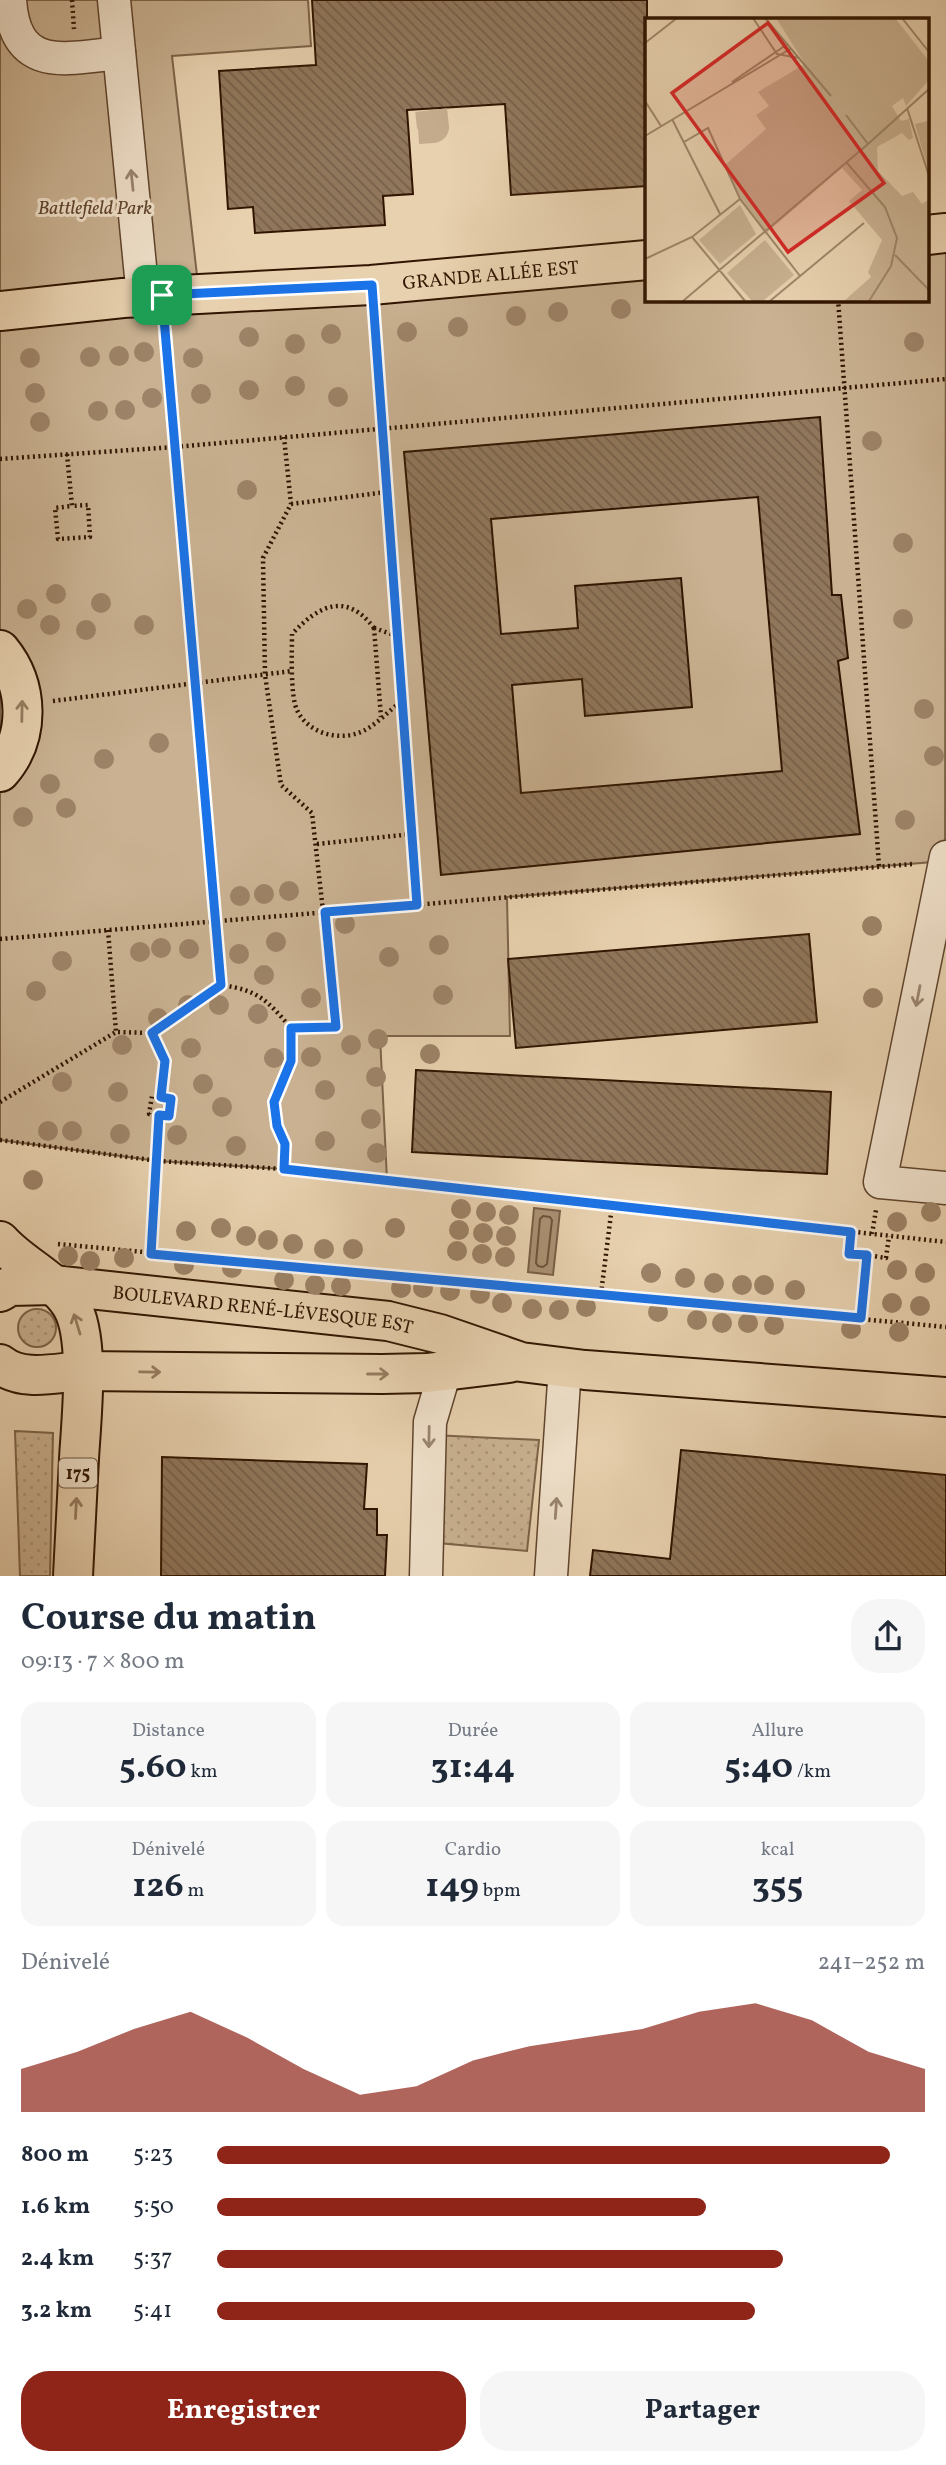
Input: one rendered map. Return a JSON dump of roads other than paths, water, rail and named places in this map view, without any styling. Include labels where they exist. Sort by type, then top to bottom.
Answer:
[{"type":"main road","points":[[928,235],[946,233]]},
{"type":"main road","name":"GRANDE ALLÉE EST","points":[[0,312],[153,296],[372,285],[645,260]]},
{"type":"main road","points":[[0,650],[17,677],[23,704],[21,734],[9,762],[0,772]]},
{"type":"main road","name":"175","points":[[0,1241],[11,1254],[52,1285],[71,1306],[81,1332],[82,1371],[73,1576]]},
{"type":"main road","name":"BOULEVARD RENÉ-LÉVESQUE EST","points":[[0,1293],[10,1286],[52,1285],[388,1321],[440,1334],[521,1362],[946,1397]]},
{"type":"main road","name":"BOULEVARD RENÉ-LÉVESQUE EST","points":[[0,1364],[10,1372],[27,1376],[82,1371],[379,1374],[445,1371],[521,1362]]},
{"type":"street","points":[[10,0],[11,17],[17,34],[26,47],[37,54],[75,58],[119,52]]},
{"type":"street","points":[[114,0],[153,296]]},
{"type":"street","points":[[946,857],[880,1182],[946,1188]]},
{"type":"street","points":[[551,1576],[565,1367]]},
{"type":"street","points":[[426,1576],[430,1422],[445,1371]]},
{"type":"water","points":[[534,1208],[560,1211],[553,1275],[528,1272]]},
{"type":"tunnel","points":[[418,128],[433,127],[431,109]]},
{"type":"park label","name":"Battlefield Park","points":[[95,207]]}]
